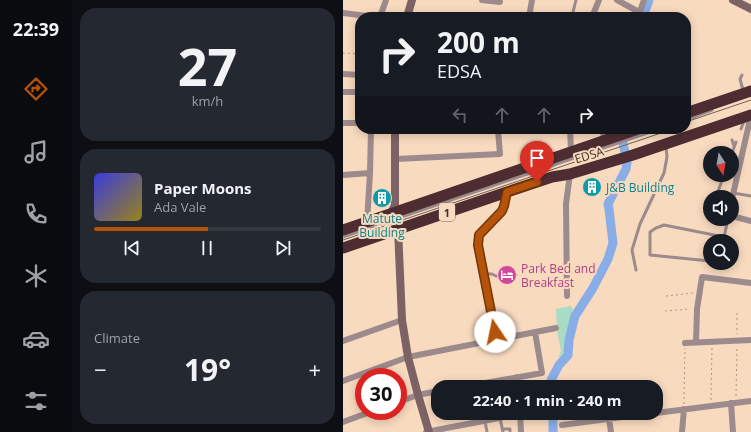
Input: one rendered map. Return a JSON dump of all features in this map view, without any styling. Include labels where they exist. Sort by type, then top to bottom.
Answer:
[{"type":"highway","points":[[691,111],[747,92]]},
{"type":"highway","points":[[691,124],[751,108]]},
{"type":"highway","name":"EDSA","points":[[343,230],[571,151],[609,145],[633,155],[727,126],[748,116]]},
{"type":"highway","name":"EDSA","points":[[343,248],[507,192],[551,178],[571,174],[624,134]]},
{"type":"highway","points":[[551,178],[609,145],[651,134]]},
{"type":"street","points":[[380,12],[386,0]]},
{"type":"street","points":[[408,12],[412,0]]},
{"type":"street","points":[[482,0],[500,2]]},
{"type":"street","points":[[530,12],[532,0]]},
{"type":"street","points":[[594,12],[599,0]]},
{"type":"street","points":[[617,0],[635,12]]},
{"type":"street","points":[[640,12],[644,0]]},
{"type":"street","points":[[733,0],[751,9]]},
{"type":"street","points":[[343,13],[355,14]]},
{"type":"street","points":[[343,74],[355,75]]},
{"type":"street","points":[[343,92],[355,92]]},
{"type":"street","points":[[735,190],[749,134],[748,116]]},
{"type":"street","points":[[343,123],[355,123]]},
{"type":"street","points":[[367,222],[371,134]]},
{"type":"street","points":[[391,213],[395,205],[395,134]]},
{"type":"street","points":[[396,159],[500,154],[498,134]]},
{"type":"street","points":[[570,134],[571,151]]},
{"type":"street","points":[[343,175],[370,173]]},
{"type":"street","points":[[567,296],[566,204],[571,174]]},
{"type":"street","points":[[497,339],[478,245],[479,235],[502,211],[507,192]]},
{"type":"street","points":[[739,218],[751,221]]},
{"type":"street","points":[[398,229],[401,320],[408,358],[428,432],[490,420]]},
{"type":"street","points":[[696,342],[697,309],[702,277],[751,283]]},
{"type":"street","points":[[343,341],[401,320]]},
{"type":"street","points":[[343,381],[408,358],[556,328]]},
{"type":"street","points":[[501,380],[543,373],[535,332]]},
{"type":"street","points":[[685,343],[751,340]]},
{"type":"street","points":[[407,399],[431,392]]},
{"type":"street","points":[[663,412],[751,401]]},
{"type":"street","points":[[733,403],[733,432]]},
{"type":"street","points":[[682,432],[684,409]]},
{"type":"street","points":[[343,422],[355,418]]},
{"type":"street","points":[[520,420],[521,432]]},
{"type":"street","points":[[562,424],[600,420]]},
{"type":"street","points":[[609,420],[611,432]]},
{"type":"lane","points":[[573,12],[576,0]]},
{"type":"lane","points":[[742,75],[741,79],[747,92]]},
{"type":"lane","points":[[691,118],[718,107]]},
{"type":"lane","points":[[741,129],[743,122],[748,116]]},
{"type":"lane","points":[[343,236],[609,145],[634,134]]},
{"type":"lane","points":[[732,140],[734,146]]},
{"type":"lane","points":[[734,146],[736,142]]},
{"type":"lane","points":[[635,270],[632,250],[640,224],[663,173],[667,157],[665,144]]},
{"type":"lane","points":[[739,196],[751,196]]},
{"type":"lane","points":[[703,260],[650,255],[650,232],[664,225],[712,234]]},
{"type":"lane","points":[[483,274],[492,274],[496,276],[516,274]]},
{"type":"lane","points":[[500,420],[503,431],[508,428],[511,432]]},
{"type":"lane","points":[[485,421],[487,432]]},
{"type":"path","points":[[343,53],[355,54]]},
{"type":"path","points":[[666,296],[699,293]]},
{"type":"path","points":[[665,311],[697,309]]},
{"type":"path","points":[[733,403],[737,313]]},
{"type":"path","points":[[711,406],[713,341]]},
{"type":"path","points":[[684,409],[685,343]]},
{"type":"green space","points":[[571,306],[573,310],[565,352],[558,358],[561,351],[557,331],[556,309]]},
{"type":"waterway","points":[[645,12],[649,0]]},
{"type":"waterway","points":[[551,380],[559,365],[568,355],[569,340],[575,316],[593,288],[608,259],[613,243],[608,204],[626,169],[627,162],[621,134]]},
{"type":"waterway","points":[[553,420],[553,432]]},
{"type":"tram line","points":[[691,120],[751,100]]},
{"type":"tram line","points":[[343,240],[658,134]]},
{"type":"place","name":"J&B Building","points":[[592,187]]},
{"type":"place","name":"Matute Building","points":[[382,198]]},
{"type":"place","name":"Park Bed and Breakfast","points":[[507,275]]},
{"type":"route","points":[[495,332],[478,245],[479,235],[502,211],[507,192],[537,182]]}]
